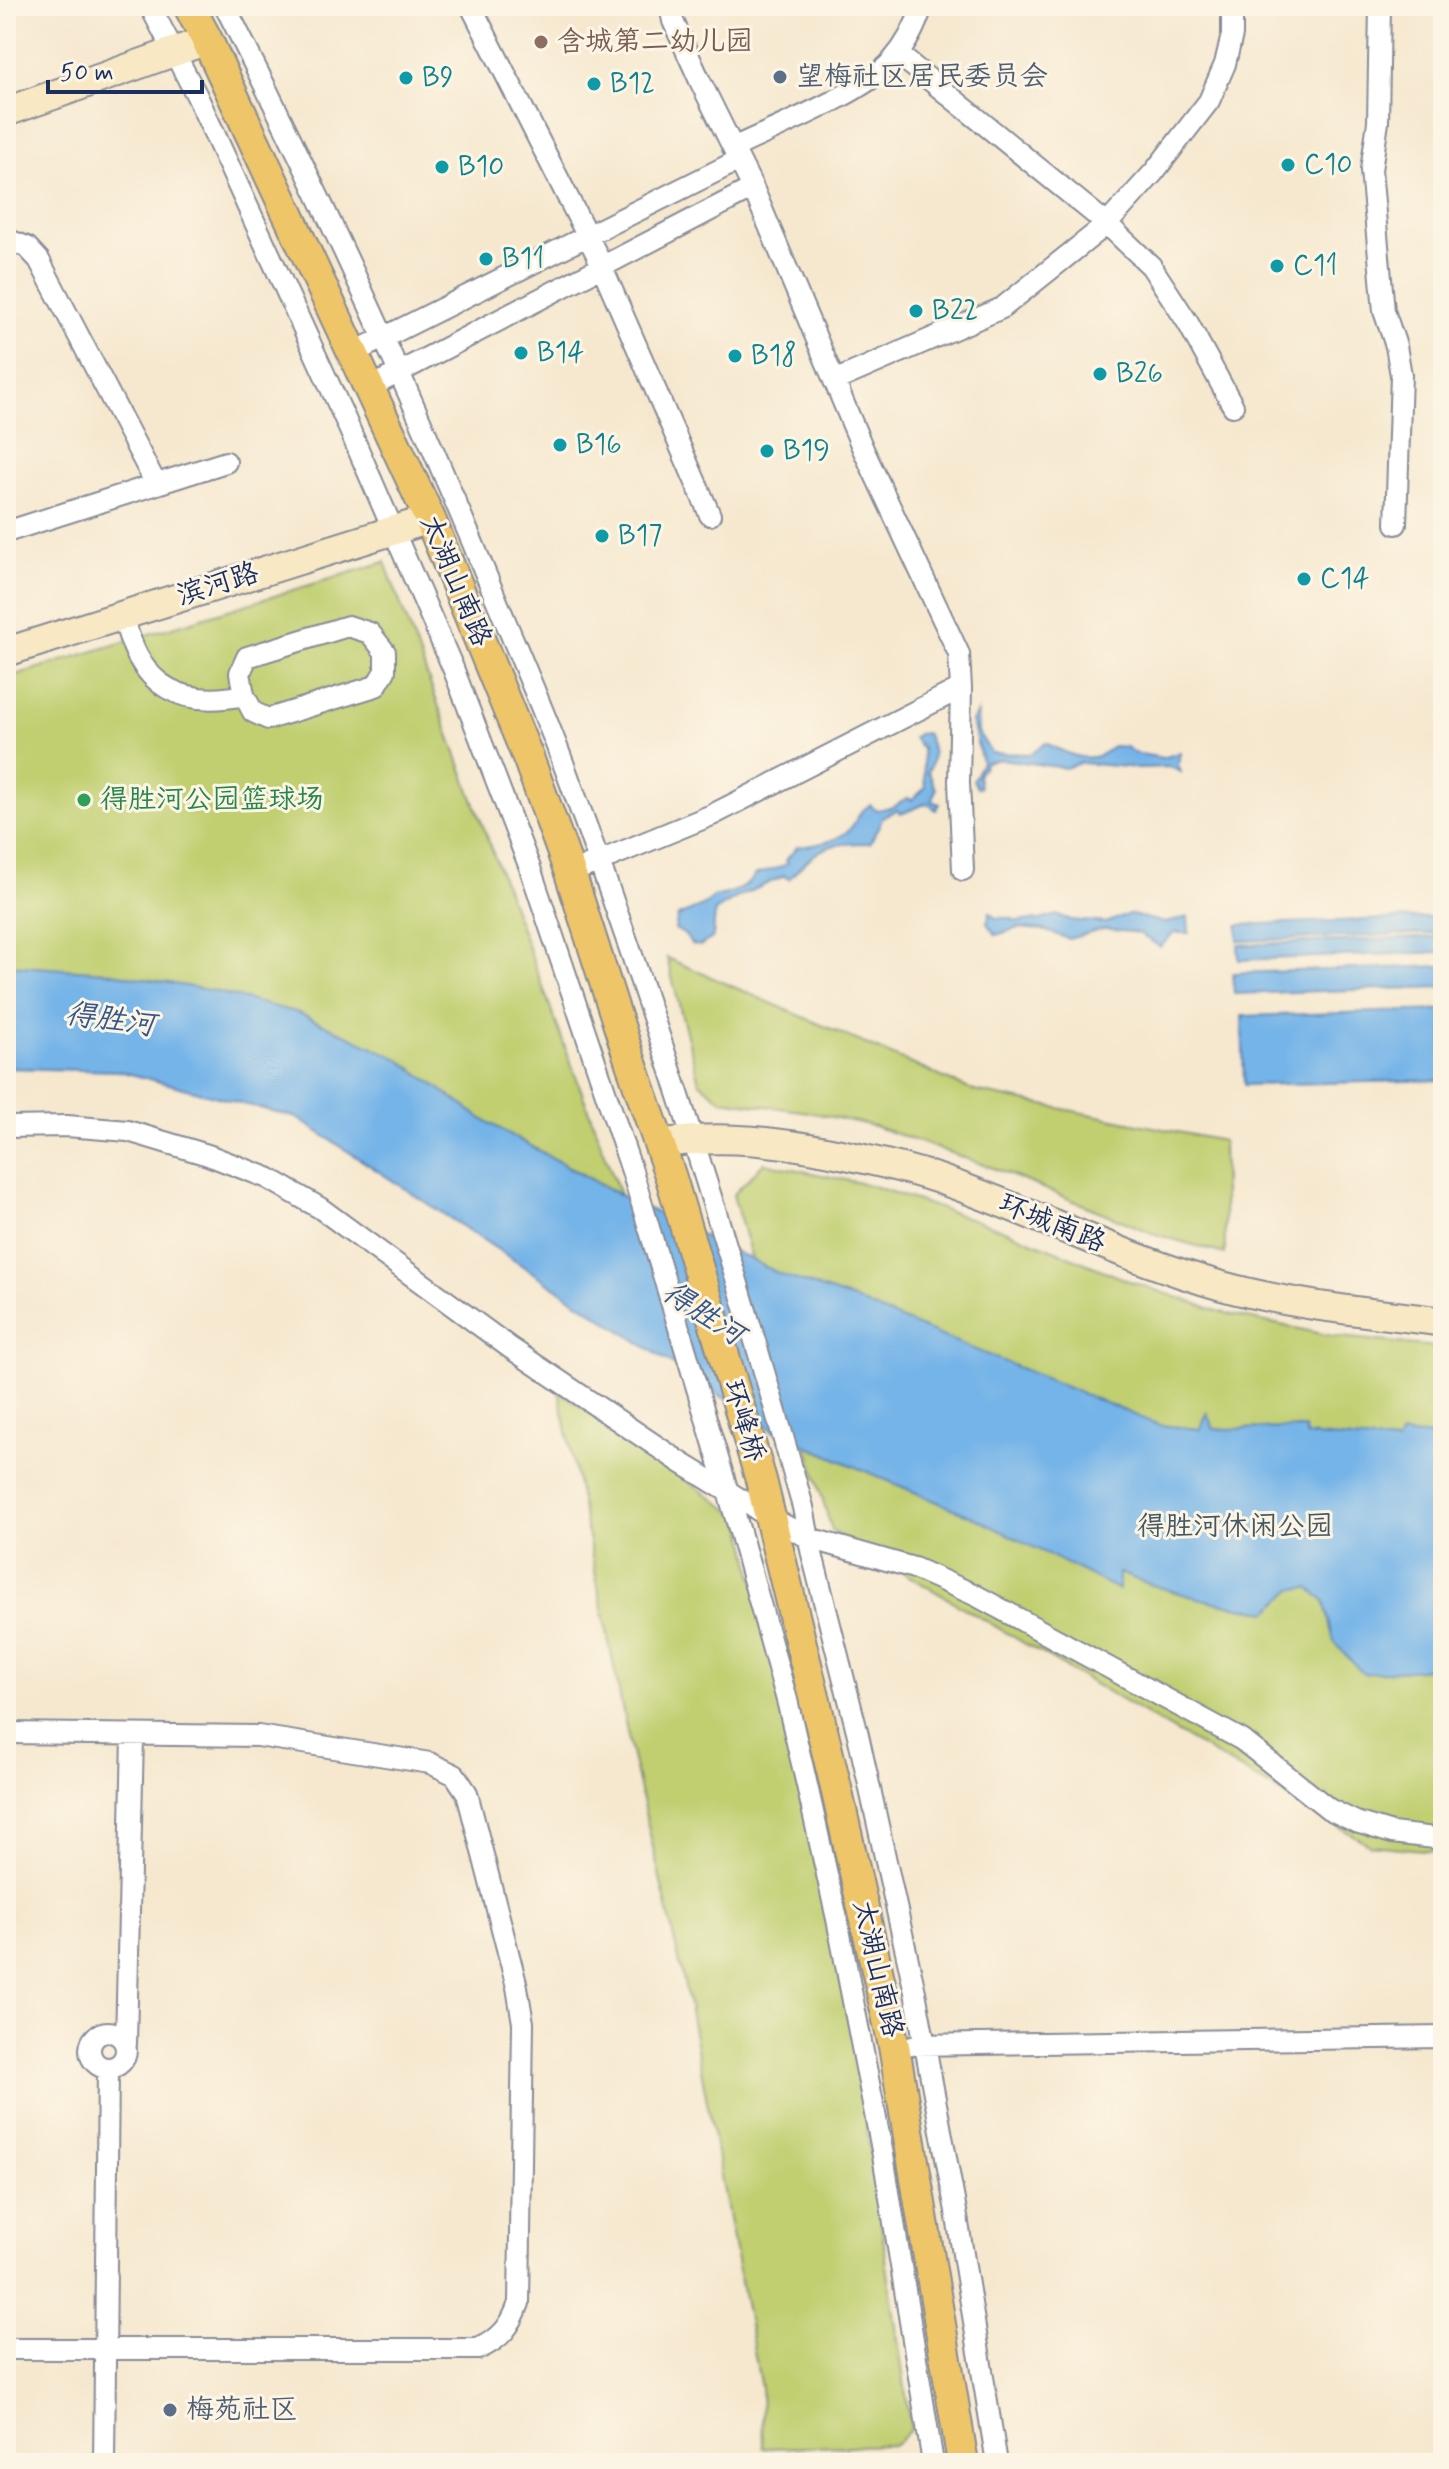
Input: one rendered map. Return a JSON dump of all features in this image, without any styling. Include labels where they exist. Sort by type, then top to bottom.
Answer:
[{"type":"main road","name":"太湖山南路","points":[[189,6],[430,519],[529,760],[570,873],[671,1178]]},
{"type":"main road","points":[[6,112],[207,40]]},
{"type":"main road","name":"滨河路","points":[[6,652],[430,519]]},
{"type":"main road","name":"环城南路","points":[[659,1144],[729,1137],[862,1157],[938,1179],[1146,1261],[1223,1286],[1305,1304],[1443,1322]]},
{"type":"main road","name":"环峰桥","points":[[671,1178],[761,1480]]},
{"type":"main road","name":"太湖山南路","points":[[761,1480],[894,2046],[963,2463]]},
{"type":"street","points":[[150,6],[203,110],[395,530],[453,668],[530,868],[632,1171],[787,1700],[837,1919],[883,2155],[933,2463]]},
{"type":"street","points":[[225,6],[290,135],[399,372],[529,676],[598,861],[718,1217],[803,1507],[865,1765],[915,1992],[956,2211],[997,2463]]},
{"type":"street","points":[[471,6],[587,235],[710,515]]},
{"type":"street","points":[[670,6],[673,21],[694,69],[753,188],[834,381],[959,654],[963,870]]},
{"type":"street","points":[[353,353],[587,235],[856,88],[891,63],[916,27],[922,6]]},
{"type":"street","points":[[834,381],[1002,308],[1107,224],[1154,172],[1209,101],[1225,64],[1232,35],[1232,6]]},
{"type":"street","points":[[1380,6],[1378,122],[1371,170],[1384,311],[1396,346],[1401,375],[1396,524]]},
{"type":"street","points":[[898,54],[1107,224],[1151,266],[1188,323],[1233,406]]},
{"type":"street","points":[[369,388],[753,188]]},
{"type":"street","points":[[6,239],[27,247],[39,260],[156,484]]},
{"type":"street","points":[[6,532],[226,462]]},
{"type":"street","points":[[122,615],[138,657],[155,681],[191,699],[244,695]]},
{"type":"street","points":[[348,626],[370,633],[385,652],[385,671],[376,686],[282,715],[268,719],[253,712],[244,695],[240,673],[247,657],[348,626]]},
{"type":"street","points":[[570,873],[712,815],[961,688]]},
{"type":"street","points":[[6,1127],[67,1126],[128,1131],[208,1155],[268,1178],[320,1208],[509,1347],[771,1518],[809,1538],[914,1568],[975,1595],[1242,1740],[1329,1809],[1356,1822],[1392,1833],[1443,1839]]},
{"type":"street","points":[[6,1733],[258,1736],[430,1763],[455,1775],[467,1793],[521,2008],[519,2303],[506,2331],[495,2342],[478,2349],[6,2349]]},
{"type":"street","points":[[108,2068],[123,2061],[126,2044],[133,1736]]},
{"type":"street","points":[[108,2068],[93,2061],[89,2050],[93,2039],[108,2031],[119,2035],[126,2044]]},
{"type":"street","points":[[894,2046],[1443,2037]]},
{"type":"street","points":[[104,2463],[108,2068]]},
{"type":"green space","points":[[385,562],[620,1195],[482,1119],[397,1058],[17,965],[6,965],[6,678]]},
{"type":"green space","points":[[667,958],[974,1091],[1223,1141],[1225,1254],[1155,1234],[993,1168],[874,1126],[809,1112],[722,1100],[699,1082]]},
{"type":"green space","name":"得胜河休闲公园","points":[[764,1163],[870,1185],[1007,1231],[1129,1281],[1224,1313],[1332,1336],[1443,1348],[1443,1852],[1370,1845],[832,1531],[733,1195]]},
{"type":"green space","points":[[559,1391],[741,1518],[855,2047],[911,2429],[895,2445],[763,2448],[761,2388],[687,1995],[631,1752]]},
{"type":"water","points":[[977,712],[978,732],[991,753],[1031,754],[1046,743],[1080,757],[1097,756],[1113,746],[1163,758],[1181,752],[1178,764],[1181,772],[1171,767],[1138,768],[1081,763],[1065,768],[1000,759],[986,762],[978,776],[980,787],[977,788],[973,780],[982,762],[972,722]]},
{"type":"water","points":[[926,733],[932,752],[928,772],[936,789],[932,801],[940,804],[936,810],[927,803],[901,814],[897,810],[883,817],[870,843],[824,849],[789,879],[784,876],[736,898],[715,911],[713,937],[700,946],[691,944],[685,935],[675,929],[678,916],[705,905],[713,897],[742,887],[755,875],[788,863],[786,860],[797,847],[827,842],[842,835],[870,805],[876,810],[893,807],[908,798],[912,800],[925,788],[922,749],[913,738]]},
{"type":"water","points":[[990,912],[996,918],[1016,921],[1040,920],[1057,915],[1071,920],[1106,923],[1129,914],[1165,923],[1188,917],[1189,933],[1174,933],[1160,947],[1139,933],[1104,929],[1069,939],[1043,930],[1018,928],[996,935],[987,923]]},
{"type":"water","points":[[1443,917],[1443,933],[1238,941],[1238,925]]},
{"type":"water","points":[[1443,937],[1443,952],[1239,960],[1238,945]]},
{"type":"water","name":"得胜河","points":[[6,965],[107,972],[214,991],[299,1013],[397,1058],[482,1119],[606,1188],[782,1275],[844,1296],[1159,1425],[1200,1429],[1207,1413],[1214,1429],[1305,1428],[1306,1435],[1397,1443],[1401,1434],[1443,1438],[1443,1667],[1363,1674],[1334,1642],[1324,1600],[1309,1588],[1293,1589],[1268,1612],[1192,1597],[1119,1573],[1119,1590],[977,1519],[779,1434],[297,1118],[119,1071],[6,1068]]},
{"type":"water","points":[[1443,966],[1443,987],[1234,994],[1233,973]]},
{"type":"water","points":[[1443,1010],[1443,1080],[1244,1085],[1242,1016]]},
{"type":"waterway","points":[[1442,2440],[1443,2392]]},
{"type":"place","name":"含城第二幼儿园","points":[[541,42]]},
{"type":"place","name":"望梅社区居民委员会","points":[[780,77]]},
{"type":"place","name":"B9","points":[[406,78]]},
{"type":"place","name":"B12","points":[[594,84]]},
{"type":"place","name":"C10","points":[[1288,165]]},
{"type":"place","name":"B10","points":[[442,167]]},
{"type":"place","name":"B11","points":[[486,259]]},
{"type":"place","name":"C11","points":[[1277,266]]},
{"type":"place","name":"B22","points":[[916,311]]},
{"type":"place","name":"B14","points":[[521,353]]},
{"type":"place","name":"B18","points":[[735,356]]},
{"type":"place","name":"B26","points":[[1100,374]]},
{"type":"place","name":"B16","points":[[560,445]]},
{"type":"place","name":"B19","points":[[767,451]]},
{"type":"place","name":"B17","points":[[602,536]]},
{"type":"place","name":"C14","points":[[1304,579]]},
{"type":"place","name":"得胜河公园篮球场","points":[[84,800]]},
{"type":"place","name":"梅苑社区","points":[[170,2410]]}]
